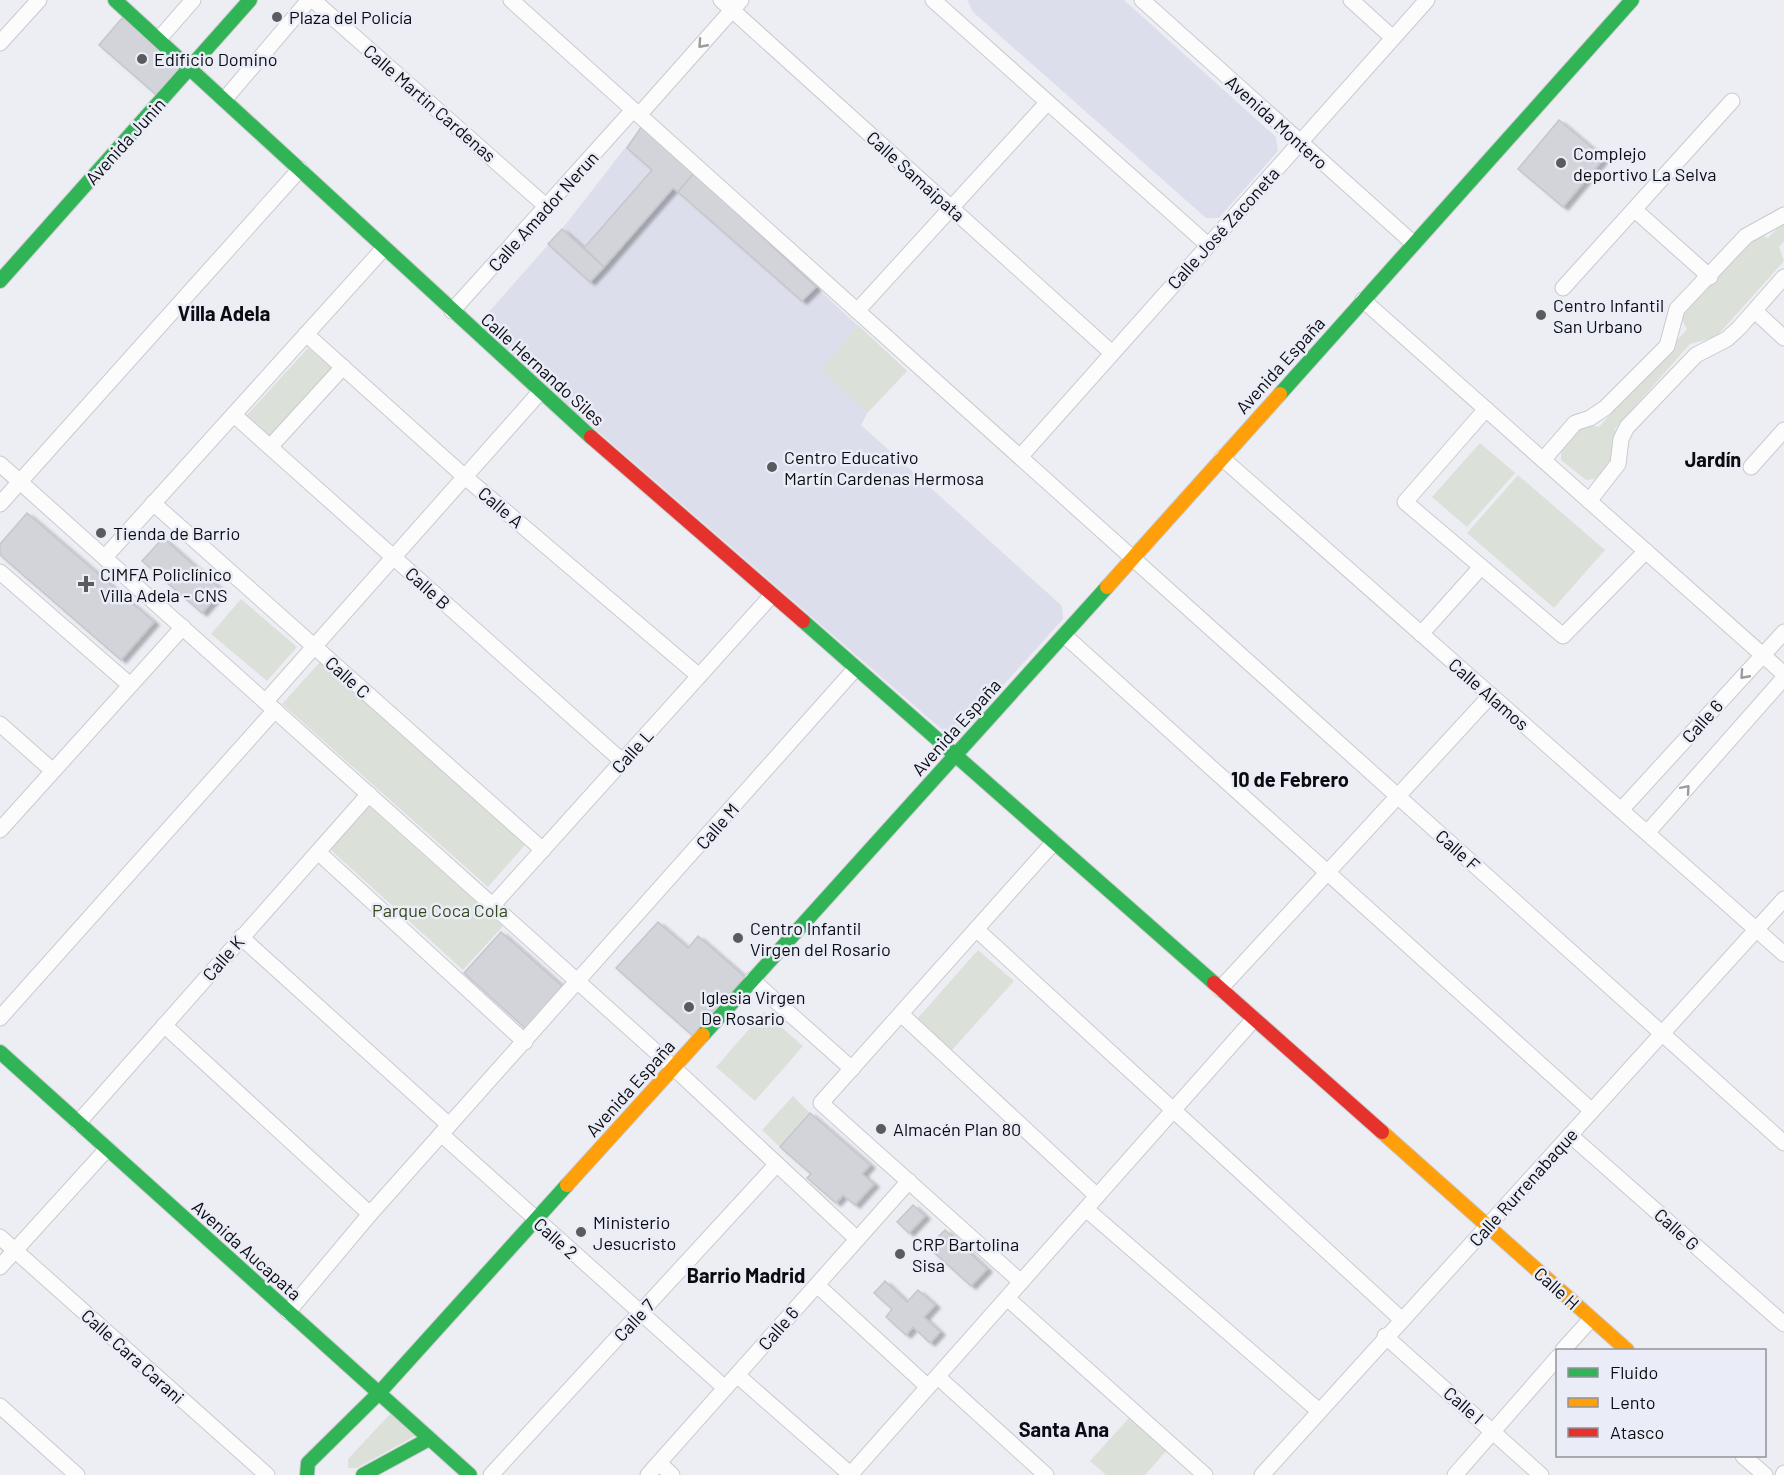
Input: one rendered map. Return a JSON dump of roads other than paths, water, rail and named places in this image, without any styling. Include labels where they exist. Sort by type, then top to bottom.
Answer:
[{"type":"street","points":[[0,43],[39,0]]},
{"type":"street","name":"Calle Hernando Siles","points":[[115,0],[300,168],[540,392],[855,669],[956,754],[1220,989]]},
{"type":"street","points":[[159,39],[193,0]]},
{"type":"street","name":"Avenida Junin","points":[[0,281],[250,0]]},
{"type":"street","points":[[225,99],[311,0]]},
{"type":"street","name":"Calle Martin Cardenas","points":[[311,0],[547,207]]},
{"type":"street","name":"Calle F","points":[[511,0],[1784,1143]]},
{"type":"street","name":"Avenida Montero","points":[[1142,0],[1413,243]]},
{"type":"street","points":[[1351,0],[1393,38]]},
{"type":"street","name":"Calle José Zaconeta","points":[[1020,457],[1427,0]]},
{"type":"street","name":"Avenida España","points":[[307,1475],[308,1463],[379,1393],[536,1220],[1064,635],[1632,0]]},
{"type":"street","points":[[939,2],[1047,103],[1208,245]]},
{"type":"street","name":"Calle Amador Nerun","points":[[452,311],[636,112],[731,3]]},
{"type":"street","name":"Calle Samaipata","points":[[731,3],[951,208],[1112,353]]},
{"type":"street","points":[[1563,288],[1732,102]]},
{"type":"street","points":[[857,311],[1047,103]]},
{"type":"street","points":[[0,504],[300,168]]},
{"type":"street","points":[[1635,210],[1710,277]]},
{"type":"street","points":[[1543,460],[1575,423],[1590,418],[1605,408],[1667,346],[1677,309],[1710,277],[1746,236],[1784,215]]},
{"type":"street","points":[[105,557],[384,248]]},
{"type":"street","points":[[1589,501],[1618,464],[1621,439],[1628,427],[1695,355],[1727,339],[1784,278]]},
{"type":"street","points":[[1363,300],[1784,676]]},
{"type":"street","points":[[1755,311],[1784,338]]},
{"type":"street","name":"Calle A","points":[[306,334],[465,477],[699,676]]},
{"type":"street","points":[[270,447],[343,367]]},
{"type":"street","points":[[0,1018],[270,706],[314,647],[540,392]]},
{"type":"street","points":[[1486,409],[1405,502],[1563,636],[1646,551]]},
{"type":"street","name":"Calle B","points":[[234,415],[622,761]]},
{"type":"street","points":[[1752,466],[1784,430]]},
{"type":"street","name":"Calle Alamos","points":[[1222,458],[1784,954]]},
{"type":"street","points":[[0,464],[673,1067],[857,1239]]},
{"type":"street","name":"Calle C","points":[[153,503],[543,850]]},
{"type":"street","points":[[1421,634],[1481,567]]},
{"type":"street","points":[[0,573],[130,685]]},
{"type":"street","name":"Calle L","points":[[492,906],[772,596]]},
{"type":"street","points":[[0,830],[183,627]]},
{"type":"street","name":"Calle 6","points":[[1621,810],[1784,632]]},
{"type":"street","points":[[1064,635],[1592,1111]]},
{"type":"street","name":"Calle M","points":[[288,1312],[370,1214],[579,982],[855,669]]},
{"type":"street","name":"Calle 6","points":[[1647,833],[1784,676]]},
{"type":"street","points":[[1220,989],[1491,695]]},
{"type":"street","points":[[0,724],[53,771]]},
{"type":"street","name":"Calle K","points":[[78,1123],[369,794]]},
{"type":"street","points":[[1021,1282],[821,1103],[1054,842]]},
{"type":"street","points":[[318,852],[525,1042]]},
{"type":"street","name":"Calle Rurrenabaque","points":[[1262,1475],[1385,1336],[1784,899]]},
{"type":"street","points":[[976,929],[1401,1319]]},
{"type":"street","name":"Calle 2","points":[[241,937],[445,1130],[536,1220],[725,1388]]},
{"type":"street","points":[[752,980],[852,1069]]},
{"type":"street","name":"Calle H","points":[[1220,989],[1626,1349]]},
{"type":"street","points":[[900,1014],[1097,1196]]},
{"type":"street","points":[[737,1376],[851,1475],[1254,1019]]},
{"type":"street","points":[[164,1025],[370,1214]]},
{"type":"street","name":"Avenida Aucapata","points":[[0,1052],[470,1475]]},
{"type":"street","name":"Calle G","points":[[1570,1135],[1784,1324]]},
{"type":"street","points":[[0,1267],[107,1149]]},
{"type":"street","name":"Calle 7","points":[[491,1475],[777,1164]]},
{"type":"street","name":"Calle 6","points":[[648,1475],[909,1181]]},
{"type":"street","points":[[1086,1209],[1319,1411]]},
{"type":"street","name":"Calle Cara Carani","points":[[0,1237],[267,1475]]},
{"type":"street","points":[[817,1285],[1046,1475]]},
{"type":"street","points":[[1007,1298],[1205,1475]]},
{"type":"street","points":[[1564,1349],[1591,1318]]},
{"type":"street","name":"Calle I","points":[[1385,1336],[1541,1475]]},
{"type":"street","points":[[1455,1475],[1556,1358]]},
{"type":"street","points":[[0,1406],[77,1475]]},
{"type":"street","points":[[363,1475],[429,1439]]},
{"type":"street","points":[[1745,1457],[1765,1475]]},
{"type":"street","points":[[659,1463],[672,1475]]},
{"type":"place","name":"Plaza del Policía","points":[[277,17]]},
{"type":"place","name":"Edificio Domino","points":[[142,59]]},
{"type":"place","name":"Complejo deportivo La Selva","points":[[1561,163]]},
{"type":"place","name":"Centro Infantil San Urbano","points":[[1541,315]]},
{"type":"place","name":"Centro Educativo Martín Cardenas Hermosa","points":[[772,467]]},
{"type":"place","name":"Tienda de Barrio","points":[[101,533]]},
{"type":"place","name":"CIMFA Policlínico Villa Adela - CNS","points":[[86,584]]},
{"type":"place","name":"Centro Infantil Virgen del Rosario","points":[[738,938]]},
{"type":"place","name":"Iglesia Virgen De Rosario","points":[[689,1007]]},
{"type":"place","name":"Almacén Plan 80","points":[[881,1129]]},
{"type":"place","name":"Ministerio Jesucristo","points":[[581,1232]]},
{"type":"place","name":"CRP Bartolina Sisa","points":[[900,1254]]},
{"type":"district","name":"Villa Adela","points":[[224,313]]},
{"type":"district","name":"Jardín","points":[[1713,459]]},
{"type":"district","name":"10 de Febrero","points":[[1290,779]]},
{"type":"district","name":"Barrio Madrid","points":[[746,1275]]},
{"type":"district","name":"Santa Ana","points":[[1064,1429]]},
{"type":"park label","name":"Parque Coca Cola","points":[[440,910]]}]
